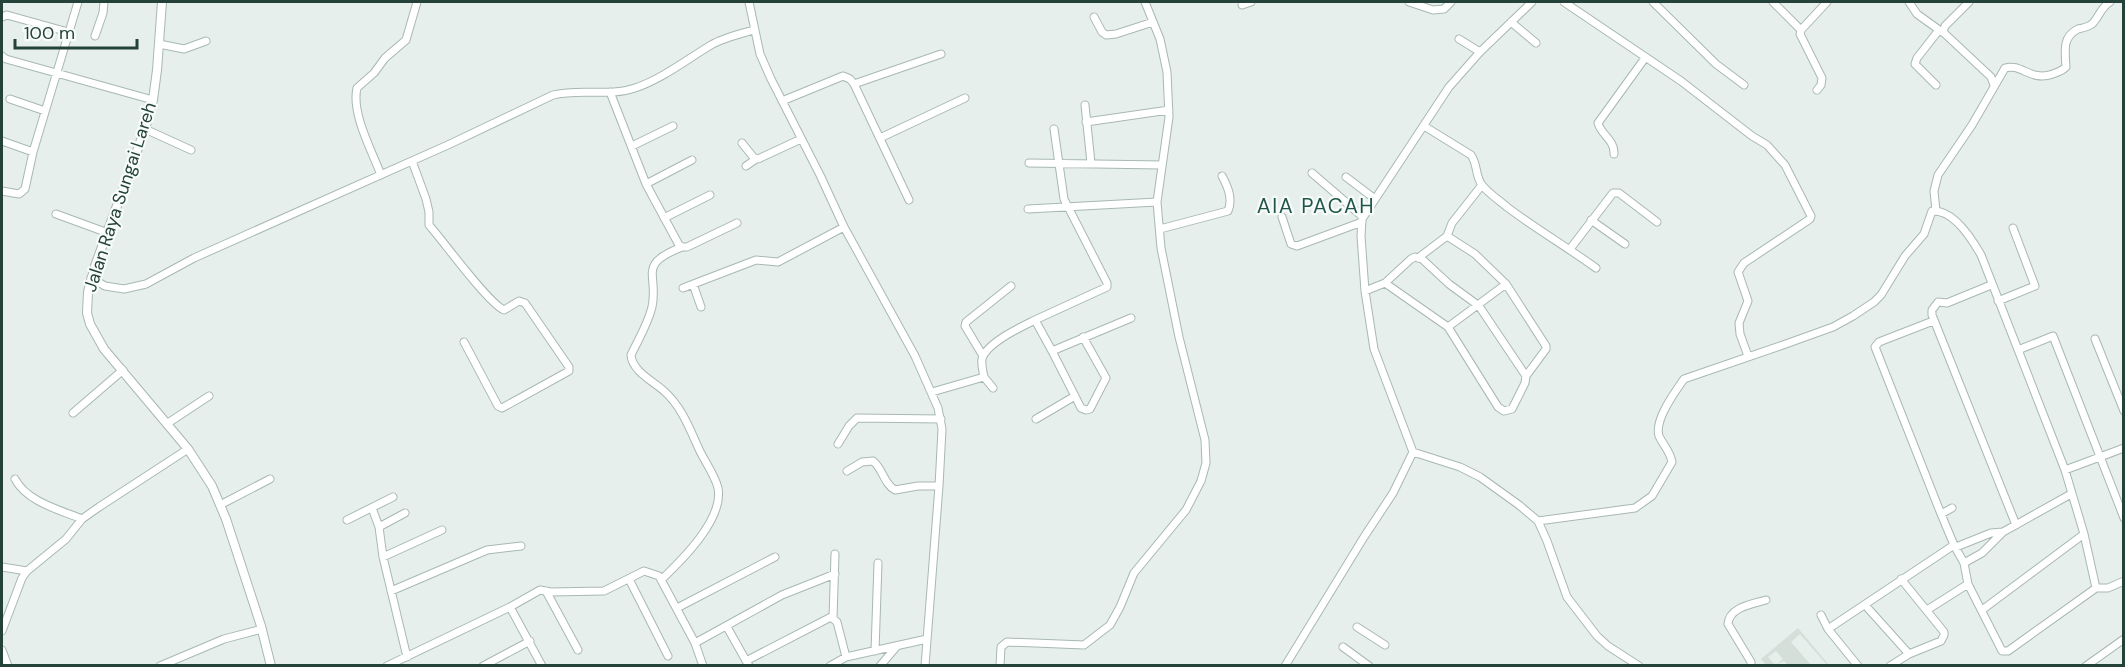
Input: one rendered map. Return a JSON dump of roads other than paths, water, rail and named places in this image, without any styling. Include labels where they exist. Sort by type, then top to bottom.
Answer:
[{"type":"street","points":[[2,191],[19,194],[23,192],[78,2]]},
{"type":"street","points":[[95,36],[103,13],[104,2]]},
{"type":"street","name":"Jalan Raya Sungai Lareh","points":[[162,2],[153,100],[145,129],[91,278],[87,313],[90,324],[104,349],[168,423],[212,486],[226,519],[272,666]]},
{"type":"street","points":[[381,175],[359,117],[356,104],[357,88],[385,58],[406,40],[417,2]]},
{"type":"street","points":[[749,2],[760,54],[844,227],[915,356],[932,392],[941,419],[939,486],[925,666]]},
{"type":"street","points":[[1000,666],[1001,647],[1006,642],[1084,645],[1110,625],[1134,573],[1186,510],[1201,481],[1206,463],[1205,440],[1179,337],[1161,248],[1157,202],[1169,110],[1167,72],[1164,54],[1145,2]]},
{"type":"street","points":[[1242,5],[1251,2]]},
{"type":"street","points":[[1409,2],[1440,10],[1451,2]]},
{"type":"street","points":[[1286,666],[1364,537],[1394,493],[1413,452],[1374,349],[1365,291],[1361,236],[1363,220],[1449,87],[1480,52],[1532,2]]},
{"type":"street","points":[[1564,2],[1681,81],[1774,151],[1785,165],[1811,216],[1810,219],[1741,267],[1738,272],[1748,301],[1739,323],[1740,334],[1748,356]]},
{"type":"street","points":[[1653,2],[1716,64],[1744,85]]},
{"type":"street","points":[[1773,2],[1801,30],[1802,41],[1822,78],[1817,90]]},
{"type":"street","points":[[1801,30],[1827,2]]},
{"type":"street","points":[[1909,2],[1917,14],[1941,31],[1991,77],[1994,85]]},
{"type":"street","points":[[1936,85],[1915,64],[1917,58],[1969,2]]},
{"type":"street","points":[[1936,210],[1934,191],[1938,176],[2007,67],[2042,77],[2063,70],[2066,67],[2064,50],[2067,38],[2070,34],[2094,22],[2102,7],[2110,2]]},
{"type":"street","points":[[2,17],[7,15],[68,32]]},
{"type":"street","points":[[1094,17],[1106,35],[1153,22]]},
{"type":"street","points":[[1512,22],[1536,43]]},
{"type":"street","points":[[91,278],[105,286],[124,289],[146,284],[194,258],[553,95],[567,91],[610,92],[632,89],[649,83],[713,44],[754,30]]},
{"type":"street","points":[[1459,39],[1480,52]]},
{"type":"street","points":[[159,44],[184,49],[206,41]]},
{"type":"street","points":[[854,84],[941,54]]},
{"type":"street","points":[[2,56],[153,100]]},
{"type":"street","points":[[1614,154],[1614,147],[1600,130],[1598,123],[1645,58]]},
{"type":"street","points":[[782,101],[843,76],[852,81],[909,200]]},
{"type":"street","points":[[610,92],[646,184],[682,247]]},
{"type":"street","points":[[880,138],[965,98]]},
{"type":"street","points":[[10,99],[45,111]]},
{"type":"street","points":[[1084,105],[1091,162]]},
{"type":"street","points":[[1086,122],[1169,110]]},
{"type":"street","points":[[632,146],[673,126]]},
{"type":"street","points":[[1424,126],[1476,161],[1477,175],[1482,185],[1527,222],[1596,268]]},
{"type":"street","points":[[145,129],[191,150]]},
{"type":"street","points":[[982,356],[1002,338],[1107,287],[1064,199],[1054,129]]},
{"type":"street","points":[[746,166],[756,159],[801,140]]},
{"type":"street","points":[[2,141],[33,152]]},
{"type":"street","points":[[742,143],[756,159]]},
{"type":"street","points":[[412,160],[426,199],[429,225],[482,289],[502,309],[517,302],[525,303],[569,367],[569,371],[502,408],[498,406],[464,342]]},
{"type":"street","points":[[646,184],[692,160]]},
{"type":"street","points":[[1029,162],[1162,165]]},
{"type":"street","points":[[1312,173],[1363,220]]},
{"type":"street","points":[[1160,229],[1228,211],[1230,206],[1228,189],[1222,176]]},
{"type":"street","points":[[1346,177],[1375,199]]},
{"type":"street","points":[[1365,291],[1385,283],[1412,259],[1418,258],[1447,236],[1452,223],[1482,185]]},
{"type":"street","points":[[1570,249],[1610,195],[1616,192],[1657,222]]},
{"type":"street","points":[[664,218],[710,195]]},
{"type":"street","points":[[1028,209],[1157,202]]},
{"type":"street","points":[[1538,521],[1635,508],[1652,496],[1672,462],[1670,453],[1661,441],[1658,432],[1659,420],[1684,379],[1833,327],[1874,302],[1905,256],[1924,234],[1932,211],[1936,210],[1953,219],[1976,246],[2065,470],[2084,534],[2096,588]]},
{"type":"street","points":[[56,214],[108,233]]},
{"type":"street","points":[[1282,217],[1291,244],[1297,246],[1363,220]]},
{"type":"street","points":[[1590,220],[1625,244]]},
{"type":"street","points":[[661,580],[696,543],[713,516],[718,496],[717,484],[686,420],[666,393],[639,371],[631,360],[631,355],[652,306],[651,275],[655,265],[666,254],[736,223]]},
{"type":"street","points":[[683,288],[756,260],[778,262],[844,227]]},
{"type":"street","points":[[1998,302],[2035,286],[2013,228]]},
{"type":"street","points":[[1385,283],[1448,327],[1498,407],[1504,411],[1512,409],[1525,383],[1526,376],[1546,346],[1506,284],[1474,254],[1447,236]]},
{"type":"street","points":[[1418,258],[1479,306],[1526,376]]},
{"type":"street","points":[[693,284],[700,307]]},
{"type":"street","points":[[1448,327],[1506,284]]},
{"type":"street","points":[[1991,285],[1947,303],[1938,303],[1932,310],[1933,321],[2016,525]]},
{"type":"street","points":[[993,388],[984,377],[982,356],[965,326],[966,321],[1011,286]]},
{"type":"street","points":[[1052,351],[1131,318]]},
{"type":"street","points":[[1035,320],[1081,408],[1086,411],[1090,409],[1106,378],[1083,338]]},
{"type":"street","points":[[1933,321],[1879,342],[1875,347],[1941,514],[1964,563],[1968,584],[1999,650],[2008,651],[2096,588],[2108,588],[2124,581]]},
{"type":"street","points":[[2018,350],[2053,336],[2124,518]]},
{"type":"street","points":[[2095,339],[2124,411]]},
{"type":"street","points":[[73,413],[123,370]]},
{"type":"street","points":[[932,392],[984,377]]},
{"type":"street","points":[[168,423],[209,396]]},
{"type":"street","points":[[1036,419],[1075,396]]},
{"type":"street","points":[[838,444],[857,418],[941,419]]},
{"type":"street","points":[[2065,470],[2124,448]]},
{"type":"street","points":[[2,632],[22,578],[27,571],[66,539],[82,519],[188,449]]},
{"type":"street","points":[[1413,452],[1460,467],[1480,477],[1538,521],[1567,597],[1597,636],[1639,666]]},
{"type":"street","points":[[847,471],[862,462],[873,461],[878,465],[889,486],[895,490],[918,486],[939,486]]},
{"type":"street","points":[[15,479],[26,493],[37,500],[82,519]]},
{"type":"street","points":[[219,505],[270,479]]},
{"type":"street","points":[[1964,563],[1982,553],[2003,532],[2071,494]]},
{"type":"street","points":[[347,520],[393,497]]},
{"type":"street","points":[[372,508],[379,527],[382,557],[407,657]]},
{"type":"street","points":[[1941,514],[1952,508]]},
{"type":"street","points":[[379,527],[405,513]]},
{"type":"street","points":[[382,557],[442,530]]},
{"type":"street","points":[[1828,629],[1901,579],[1955,546],[1991,533],[2003,532]]},
{"type":"street","points":[[1982,610],[2084,534]]},
{"type":"street","points":[[391,591],[486,550],[521,546]]},
{"type":"street","points":[[833,618],[835,554]]},
{"type":"street","points":[[677,608],[775,556]]},
{"type":"street","points":[[874,651],[878,563]]},
{"type":"street","points":[[2,567],[27,571]]},
{"type":"street","points":[[387,666],[510,607],[540,590],[604,591],[644,571],[659,576],[695,643],[704,666]]},
{"type":"street","points":[[695,643],[782,595],[834,574]]},
{"type":"street","points":[[629,579],[668,656]]},
{"type":"street","points":[[1890,666],[1909,654],[1943,639],[1944,632],[1901,579]]},
{"type":"street","points":[[1927,610],[1968,584]]},
{"type":"street","points":[[546,591],[578,650]]},
{"type":"street","points":[[1751,666],[1751,662],[1728,624],[1728,618],[1734,611],[1766,600]]},
{"type":"street","points":[[1865,605],[1909,654]]},
{"type":"street","points":[[510,607],[542,666]]},
{"type":"street","points":[[1821,615],[1828,629],[1858,666]]},
{"type":"street","points":[[727,627],[747,663],[828,617],[833,618],[837,622],[846,657]]},
{"type":"street","points":[[1357,627],[1385,645]]},
{"type":"street","points":[[160,666],[224,639],[262,629]]},
{"type":"street","points":[[830,666],[846,657],[927,639]]},
{"type":"street","points":[[2086,666],[2124,639]]},
{"type":"street","points":[[483,666],[530,641]]},
{"type":"street","points":[[880,666],[897,646]]},
{"type":"street","points":[[1343,647],[1369,666]]},
{"type":"street","points":[[2,650],[8,666]]},
{"type":"district","name":"AIA PACAH","points":[[1316,206]]}]
